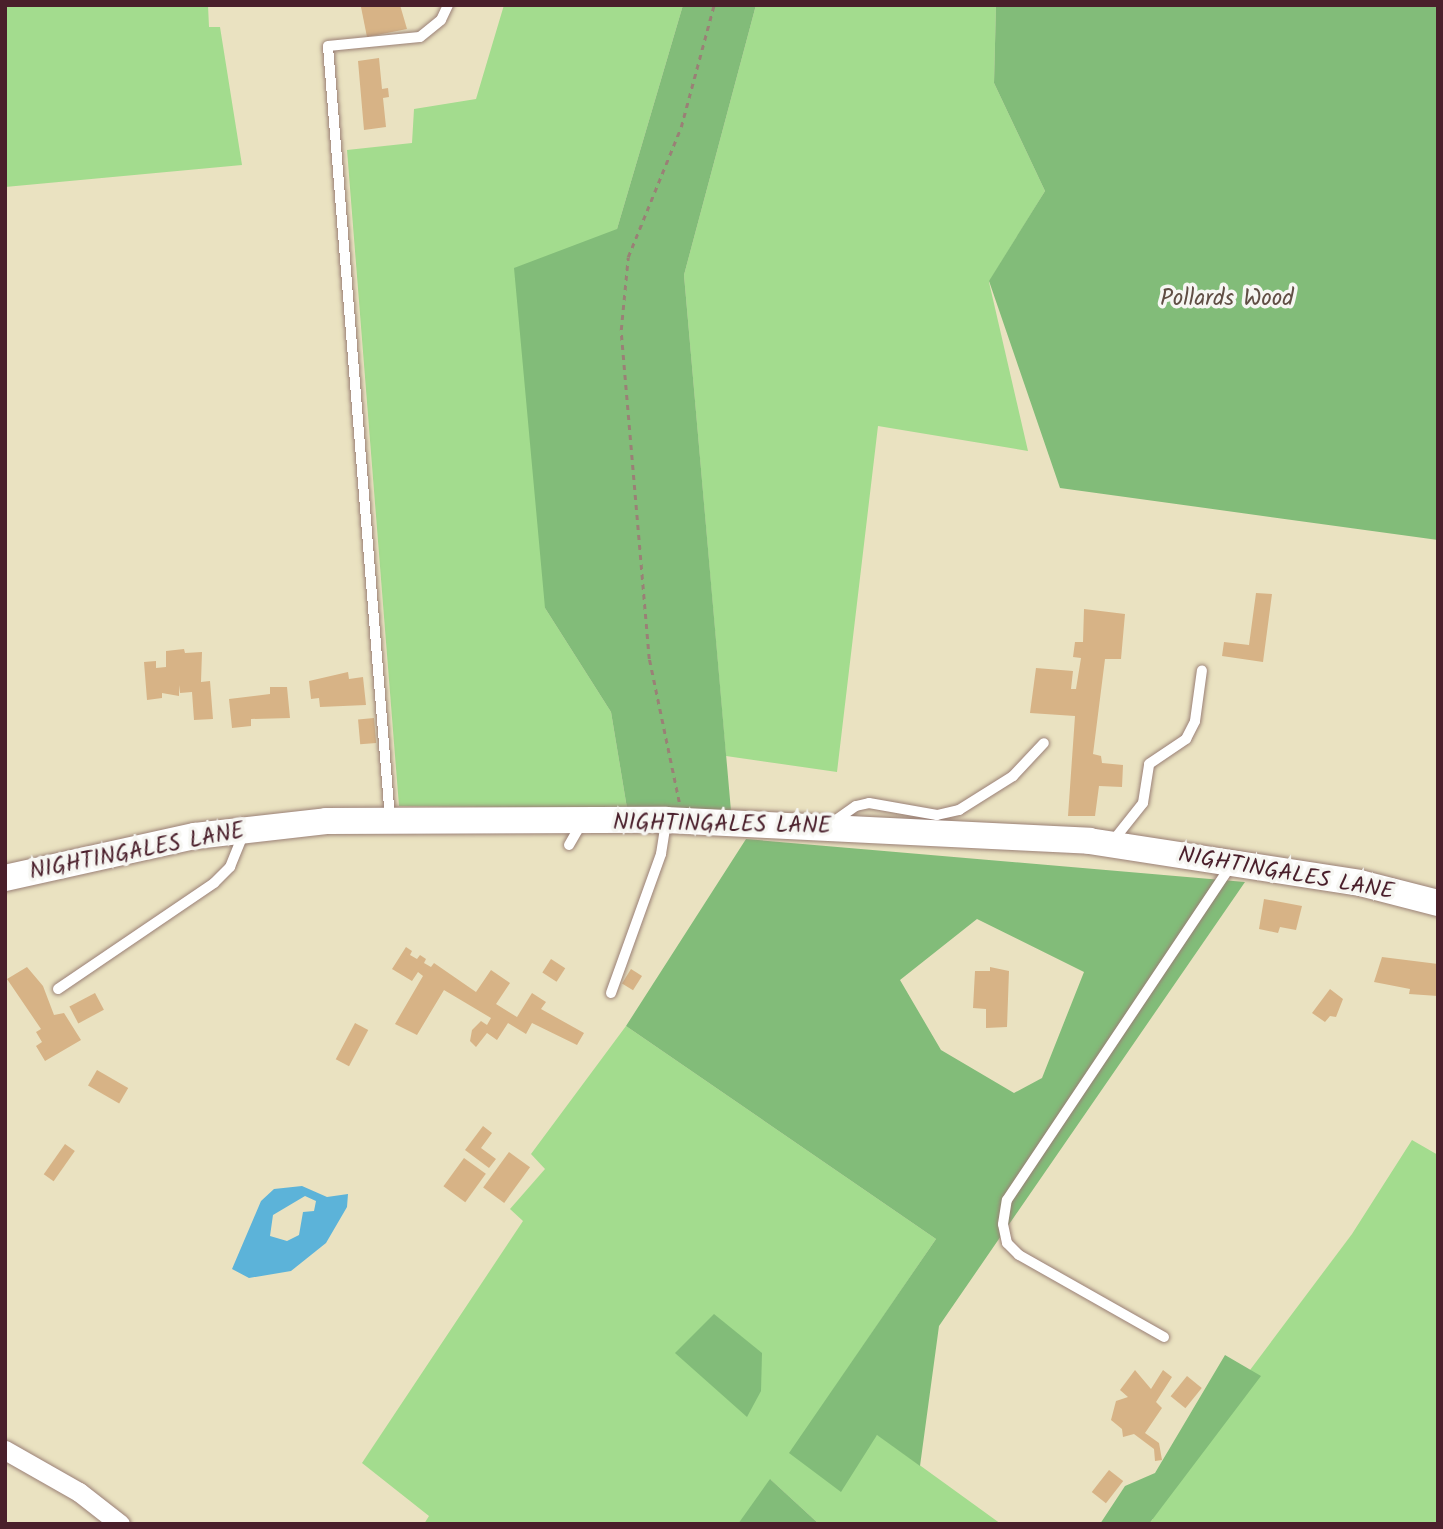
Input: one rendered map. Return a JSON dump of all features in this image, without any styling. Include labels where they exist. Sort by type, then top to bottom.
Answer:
[{"type":"main road","name":"NIGHTINGALES LANE","points":[[5,878],[195,836],[245,831],[390,819],[575,834],[673,815],[1109,845],[1360,883],[1438,904]]},
{"type":"street","points":[[5,1450],[79,1492],[120,1524]]},
{"type":"lane","points":[[390,819],[328,46],[420,37],[441,20],[448,5]]},
{"type":"lane","points":[[1109,845],[1143,803],[1149,764],[1186,739],[1195,721],[1202,670]]},
{"type":"lane","points":[[827,826],[856,806],[869,803],[937,815],[959,810],[1013,776],[1044,743]]},
{"type":"lane","points":[[611,993],[673,815]]},
{"type":"lane","points":[[58,989],[214,883],[230,867],[245,831]]},
{"type":"lane","points":[[1164,1337],[1019,1255],[1007,1243],[1003,1224],[1007,1200],[1232,863]]},
{"type":"path","points":[[673,815],[649,659],[621,330],[628,257],[681,127],[714,5]]},
{"type":"green space","points":[[5,5],[208,5],[209,27],[220,27],[242,165],[5,187]]},
{"type":"green space","points":[[504,5],[683,5],[617,229],[545,608],[611,712],[627,808],[399,806],[347,150],[412,143],[414,109],[476,99]]},
{"type":"green space","points":[[683,5],[756,5],[684,275],[731,811],[627,808],[611,712],[545,608],[514,268],[617,229]]},
{"type":"green space","points":[[756,5],[996,5],[994,83],[1045,191],[989,282],[1028,451],[878,426],[837,772],[726,756],[684,275]]},
{"type":"green space","name":"Pollards Wood","points":[[996,5],[1438,5],[1438,540],[1060,488],[989,281],[1045,191],[994,83]]},
{"type":"green space","points":[[746,839],[1245,882],[939,1326],[920,1466],[877,1435],[841,1492],[789,1453],[936,1239],[626,1026]],"holes":[[[977,919],[1084,972],[1042,1078],[1014,1093],[941,1050],[900,980]]]},
{"type":"green space","points":[[626,1026],[936,1239],[790,1453],[878,1435],[1001,1524],[819,1524],[771,1480],[739,1524],[424,1524],[429,1516],[362,1463],[523,1221],[510,1209],[545,1169],[531,1154]]},
{"type":"green space","points":[[1412,1140],[1438,1155],[1438,1524],[1149,1524],[1153,1519],[1145,1510],[1352,1234]]},
{"type":"green space","points":[[714,1314],[762,1353],[761,1391],[747,1417],[675,1353]]},
{"type":"green space","points":[[1225,1355],[1261,1376],[1149,1524],[1100,1524],[1125,1486],[1155,1473]]},
{"type":"green space","points":[[770,1479],[819,1524],[738,1524]]},
{"type":"water","points":[[302,1186],[327,1197],[348,1194],[347,1207],[326,1243],[291,1271],[249,1278],[232,1269],[261,1201],[274,1189]],"holes":[[[305,1196],[316,1201],[314,1211],[303,1212],[299,1235],[287,1241],[270,1236],[273,1215]]]},
{"type":"building","points":[[400,5],[407,29],[367,37],[361,7]]},
{"type":"building","points":[[379,58],[382,89],[388,88],[389,97],[383,98],[386,127],[364,130],[358,61]]},
{"type":"building","points":[[1256,593],[1272,594],[1263,662],[1222,656],[1224,642],[1249,645]]},
{"type":"building","points":[[1084,609],[1125,614],[1121,659],[1105,659],[1093,754],[1101,756],[1102,763],[1123,765],[1122,787],[1099,786],[1095,816],[1068,816],[1075,716],[1030,713],[1036,668],[1073,671],[1071,689],[1076,689],[1081,658],[1073,657],[1075,642],[1083,642]]},
{"type":"building","points":[[184,649],[185,653],[202,652],[201,682],[210,681],[213,719],[194,720],[192,692],[180,693],[179,685],[179,696],[162,693],[162,698],[147,700],[144,662],[156,661],[156,668],[166,667],[166,651]]},
{"type":"building","points":[[348,672],[349,679],[363,677],[366,705],[320,707],[319,698],[311,699],[309,681]]},
{"type":"building","points":[[270,687],[287,687],[290,718],[251,719],[251,726],[232,728],[229,699],[270,694]]},
{"type":"building","points":[[374,718],[376,743],[360,744],[358,719]]},
{"type":"building","points":[[1264,899],[1302,906],[1296,930],[1280,927],[1278,933],[1259,929]]},
{"type":"building","points":[[406,947],[412,951],[410,955],[417,959],[420,955],[426,959],[424,963],[431,967],[434,963],[476,992],[491,970],[510,983],[496,1004],[517,1017],[532,993],[546,1002],[541,1009],[584,1033],[577,1045],[532,1023],[526,1034],[508,1023],[497,1040],[487,1033],[476,1047],[470,1041],[472,1030],[481,1021],[487,1025],[491,1018],[444,990],[417,1035],[395,1024],[423,976],[418,972],[412,981],[392,969]]},
{"type":"building","points":[[1382,957],[1438,964],[1438,996],[1409,994],[1410,989],[1374,982]]},
{"type":"building","points":[[551,959],[565,968],[557,982],[542,972]]},
{"type":"building","points":[[27,967],[43,986],[54,1015],[64,1013],[81,1040],[45,1061],[36,1046],[42,1042],[36,1032],[41,1029],[7,979]]},
{"type":"building","points":[[990,967],[1009,971],[1007,1027],[986,1028],[986,1009],[973,1008],[975,971],[990,971]]},
{"type":"building","points":[[631,969],[642,976],[633,990],[622,983]]},
{"type":"building","points":[[1330,989],[1343,999],[1336,1017],[1330,1016],[1325,1022],[1312,1013]]},
{"type":"building","points":[[95,993],[104,1010],[78,1023],[69,1007]]},
{"type":"building","points":[[355,1023],[368,1030],[349,1066],[336,1059]]},
{"type":"building","points":[[97,1070],[128,1088],[119,1104],[88,1086]]},
{"type":"building","points":[[483,1126],[492,1133],[481,1148],[496,1159],[489,1168],[465,1150]]},
{"type":"building","points":[[65,1144],[75,1151],[54,1181],[44,1174]]},
{"type":"building","points":[[509,1152],[530,1167],[504,1203],[483,1188]]},
{"type":"building","points":[[464,1158],[486,1174],[465,1202],[443,1186]]},
{"type":"building","points":[[1135,1370],[1151,1389],[1163,1370],[1172,1377],[1156,1402],[1162,1408],[1145,1433],[1159,1443],[1162,1460],[1155,1461],[1154,1449],[1134,1434],[1123,1437],[1122,1429],[1111,1420],[1116,1401],[1128,1397],[1120,1390]]},
{"type":"building","points":[[1187,1376],[1202,1388],[1185,1408],[1171,1396]]},
{"type":"building","points":[[1109,1470],[1123,1481],[1106,1503],[1092,1492]]}]
